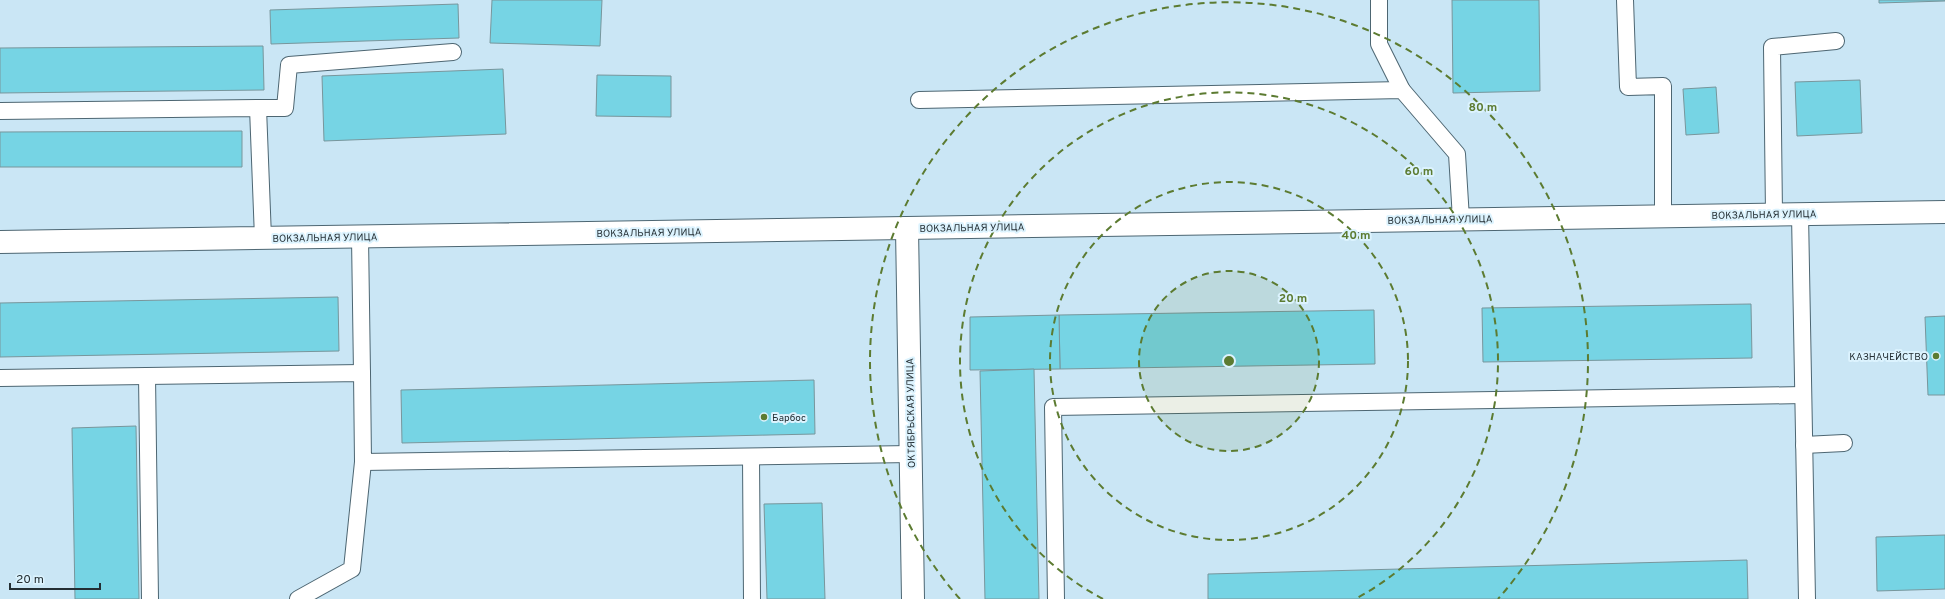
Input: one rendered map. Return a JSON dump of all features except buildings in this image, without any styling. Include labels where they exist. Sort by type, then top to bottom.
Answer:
[{"type":"main road","name":"ВОКЗАЛЬНАЯ УЛИЦА","points":[[0,242],[1945,212]]},
{"type":"main road","name":"ОКТЯБРЬСКАЯ УЛИЦА","points":[[907,228],[914,599]]},
{"type":"lane","points":[[1379,0],[1380,44],[1402,90],[1456,154],[1461,219]]},
{"type":"lane","points":[[1625,0],[1628,88],[1662,86],[1663,216]]},
{"type":"lane","points":[[1774,214],[1772,48],[1836,41]]},
{"type":"lane","points":[[0,112],[285,108],[289,65],[453,52]]},
{"type":"lane","points":[[919,100],[1402,90]]},
{"type":"lane","points":[[258,108],[263,238]]},
{"type":"lane","points":[[1800,214],[1807,599]]},
{"type":"lane","points":[[298,599],[352,570],[363,462],[360,237]]},
{"type":"lane","points":[[0,378],[362,373]]},
{"type":"lane","points":[[147,376],[150,599]]},
{"type":"lane","points":[[1056,599],[1053,407],[1803,395]]},
{"type":"lane","points":[[1804,445],[1844,443]]},
{"type":"lane","points":[[363,462],[911,454]]},
{"type":"lane","points":[[751,456],[752,599]]},
{"type":"place","name":"КАЗНАЧЕЙСТВО","points":[[1936,356]]},
{"type":"place","name":"Барбос","points":[[764,417]]}]
